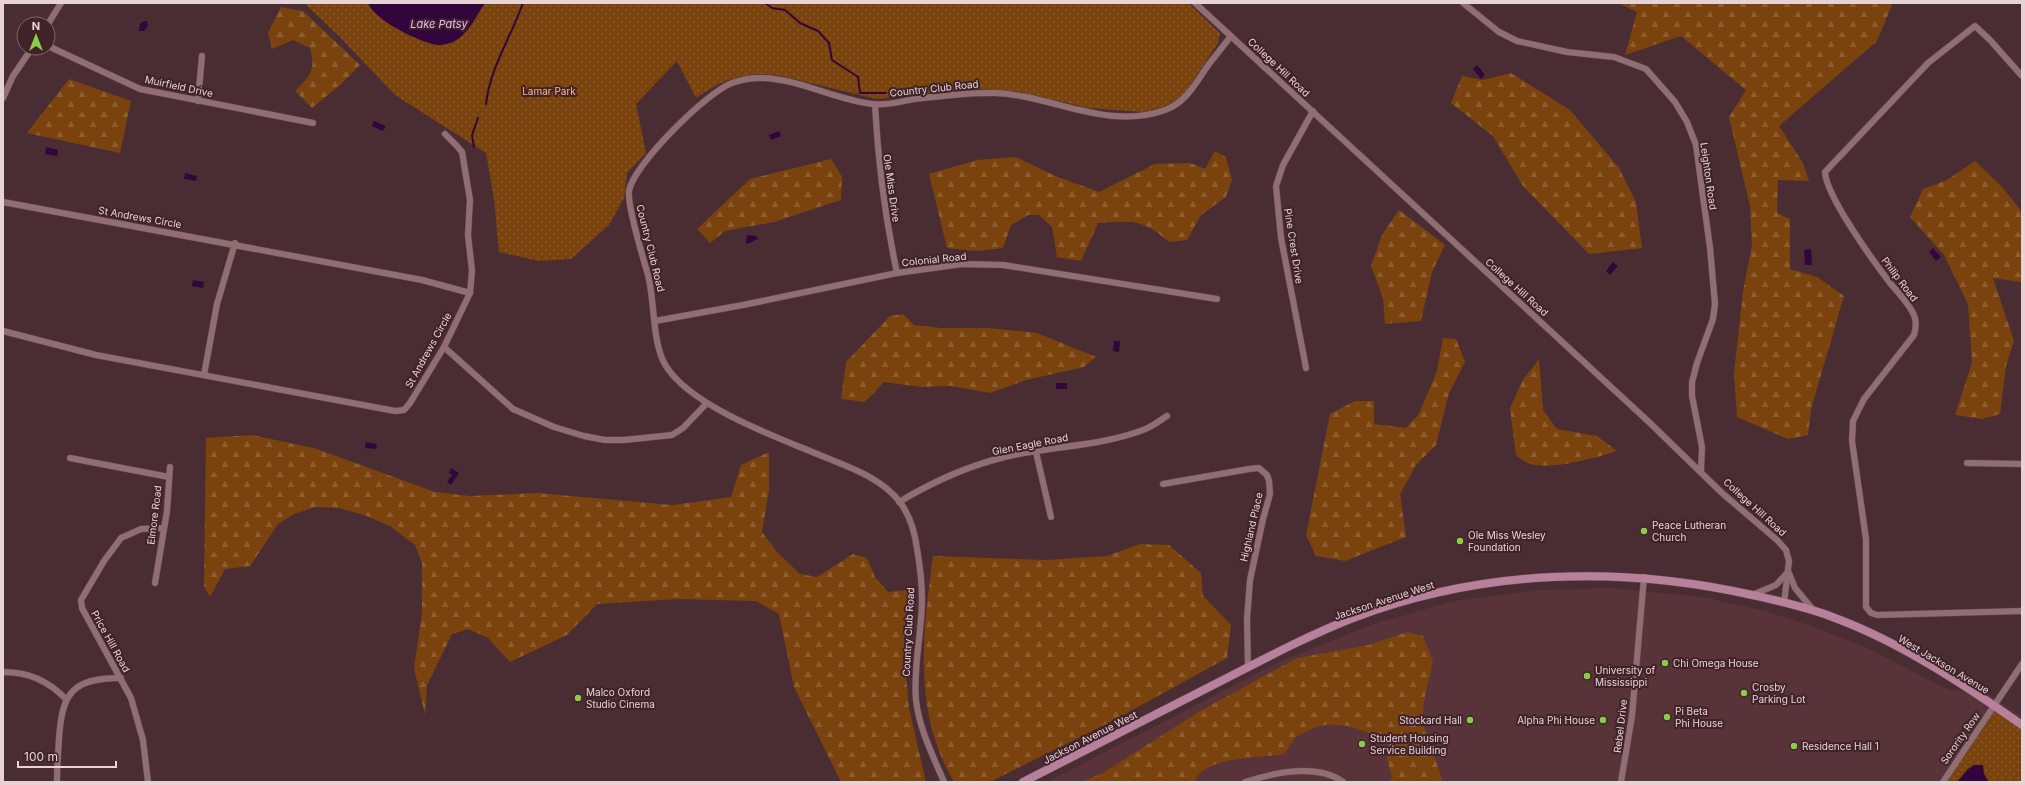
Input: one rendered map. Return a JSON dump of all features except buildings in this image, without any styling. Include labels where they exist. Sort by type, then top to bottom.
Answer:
[{"type":"main road","name":"Jackson Avenue West","points":[[1023,782],[1297,642],[1353,618],[1405,601],[1445,591],[1494,583],[1539,578],[1590,575],[1644,577],[1712,586],[1784,602]]},
{"type":"main road","name":"West Jackson Avenue","points":[[1784,602],[1836,618],[1916,656],[1994,705],[2022,725]]},
{"type":"street","points":[[53,16],[61,3]]},
{"type":"street","name":"College Hill Road","points":[[1195,3],[1701,471],[1722,493],[1778,541],[1786,550],[1789,561],[1784,602]]},
{"type":"street","name":"Leighton Road","points":[[1463,3],[1499,32],[1517,41],[1567,52],[1614,57],[1646,69],[1675,102],[1687,122],[1696,145],[1710,248],[1715,304],[1713,319],[1697,363],[1692,382],[1692,396],[1702,447],[1701,471]]},
{"type":"street","name":"Philip Road","points":[[2022,76],[1990,40],[1975,26],[1928,63],[1825,172],[1835,199],[1850,224],[1879,268],[1914,314],[1917,325],[1914,335],[1864,400],[1853,421],[1852,441],[1866,539],[1866,607],[1871,613],[1877,615],[2022,611]]},
{"type":"street","name":"Country Club Road","points":[[944,782],[926,736],[916,704],[915,670],[922,601],[920,566],[915,534],[909,517],[899,502],[884,486],[862,472],[743,422],[706,404],[678,380],[665,366],[658,347],[652,290],[630,206],[629,188],[633,179],[648,160],[700,103],[731,83],[764,78],[875,105],[966,93],[998,93],[1032,98],[1058,106],[1090,113],[1129,116],[1165,110],[1180,103],[1190,92],[1231,36]]},
{"type":"street","name":"Muirfield Drive","points":[[56,50],[140,89],[313,123]]},
{"type":"street","points":[[3,98],[13,76],[27,56]]},
{"type":"street","points":[[198,101],[202,56]]},
{"type":"street","name":"Ole Miss Drive","points":[[875,105],[878,156],[884,207],[896,273]]},
{"type":"street","name":"Pine Crest Drive","points":[[1306,368],[1281,238],[1276,186],[1283,165],[1313,111]]},
{"type":"street","points":[[445,134],[462,152],[469,192],[468,235],[472,271],[470,293]]},
{"type":"street","name":"St Andrews Circle","points":[[3,202],[422,280],[470,293],[444,348],[404,410],[395,411],[96,355],[3,331]]},
{"type":"street","points":[[204,375],[217,304],[235,244]]},
{"type":"street","name":"Colonial Road","points":[[656,321],[743,305],[896,273],[962,264],[1003,265],[1217,299]]},
{"type":"street","points":[[444,348],[513,409],[554,428],[584,436],[605,440],[624,440],[672,435],[683,428],[706,404]]},
{"type":"street","name":"Glen Eagle Road","points":[[899,502],[934,481],[967,468],[1008,456],[1110,439],[1144,430],[1167,416]]},
{"type":"street","points":[[1036,452],[1050,517]]},
{"type":"street","name":"Elmore Road","points":[[70,458],[169,477],[164,528],[156,583]]},
{"type":"street","points":[[1967,463],[2022,464]]},
{"type":"street","points":[[169,477],[170,467]]},
{"type":"street","name":"Highland Place","points":[[1163,484],[1254,468],[1259,468],[1266,473],[1270,481],[1270,494],[1250,580],[1247,619],[1248,667]]},
{"type":"street","name":"Price Hill Road","points":[[148,782],[141,734],[131,698],[82,608],[81,600],[104,561],[121,538],[141,529],[164,528]]},
{"type":"street","points":[[1752,595],[1776,585],[1788,571],[1795,588],[1814,611]]},
{"type":"street","name":"Rebel Drive","points":[[1621,782],[1632,716],[1644,577]]},
{"type":"street","name":"Sorority Row","points":[[1943,782],[2022,664]]},
{"type":"street","points":[[3,672],[27,674],[41,680],[55,688],[66,699]]},
{"type":"street","points":[[57,782],[61,712],[66,699],[75,688],[85,683],[100,678],[121,678]]},
{"type":"street","points":[[1246,782],[1266,775],[1306,771],[1323,774],[1343,782]]},
{"type":"shaded area","name":"University of Mississippi","points":[[1612,588],[1703,597],[1765,611],[1806,624],[1863,646],[1949,690],[1988,694],[2022,716],[2022,782],[1047,782],[1281,661],[1374,624],[1454,601],[1541,590]]},
{"type":"green space","name":"Lamar Park","points":[[304,3],[1188,3],[1220,33],[1218,43],[1187,90],[1177,100],[1163,107],[1143,112],[1089,108],[1015,91],[965,88],[877,99],[777,75],[765,74],[734,78],[706,91],[696,98],[677,61],[636,104],[646,153],[627,173],[624,198],[609,225],[571,259],[539,261],[499,252],[494,199],[486,153],[395,95],[339,36]]},
{"type":"green space","points":[[1618,3],[1891,3],[1892,5],[1877,41],[1779,126],[1803,163],[1809,181],[1778,180],[1777,213],[1790,219],[1790,269],[1817,277],[1844,296],[1811,409],[1808,435],[1788,439],[1737,417],[1734,373],[1743,292],[1752,244],[1750,206],[1729,117],[1746,90],[1681,36],[1625,55],[1637,12]]},
{"type":"green space","points":[[281,7],[303,11],[360,65],[340,85],[312,108],[295,91],[305,81],[311,72],[312,56],[310,48],[293,40],[272,49],[268,33]]},
{"type":"green space","points":[[1511,73],[1570,110],[1619,168],[1636,202],[1642,248],[1589,254],[1523,186],[1493,136],[1451,103],[1462,76],[1483,80]]},
{"type":"green space","points":[[69,79],[131,101],[120,153],[27,133]]},
{"type":"green space","points":[[1215,151],[1226,157],[1232,180],[1226,197],[1201,215],[1187,240],[1169,242],[1160,234],[1144,225],[1136,223],[1098,223],[1081,261],[1057,257],[1052,227],[1039,215],[1028,215],[1011,225],[1003,248],[977,251],[947,248],[929,174],[977,160],[1016,157],[1055,176],[1099,192],[1155,164],[1190,163],[1205,169]]},
{"type":"green space","points":[[831,159],[842,177],[841,200],[774,222],[725,231],[710,243],[697,229],[750,179]]},
{"type":"green space","points":[[1975,161],[2002,187],[2022,212],[2022,282],[1993,278],[2014,341],[2006,366],[2000,414],[1982,419],[1955,415],[1972,363],[1968,304],[1944,255],[1910,217],[1923,189],[1947,180]]},
{"type":"green space","points":[[1399,210],[1445,245],[1432,272],[1421,321],[1385,324],[1383,298],[1371,266],[1382,235]]},
{"type":"green space","points":[[903,314],[914,325],[941,328],[988,328],[1037,333],[1096,357],[1084,367],[1026,380],[990,393],[951,386],[921,387],[884,382],[865,402],[841,399],[846,362],[890,316]]},
{"type":"green space","points":[[1443,338],[1456,339],[1465,362],[1449,393],[1436,445],[1416,465],[1400,494],[1406,537],[1345,561],[1316,556],[1306,535],[1330,414],[1355,401],[1374,401],[1374,424],[1406,428],[1419,414],[1437,371]]},
{"type":"green space","points":[[1539,359],[1543,410],[1557,429],[1597,436],[1617,451],[1574,462],[1550,465],[1530,464],[1516,456],[1510,408],[1523,380]]},
{"type":"green space","points":[[252,435],[314,448],[435,492],[470,496],[537,493],[673,505],[731,497],[741,465],[769,452],[769,490],[762,532],[777,552],[800,574],[817,577],[853,554],[867,558],[875,577],[888,592],[908,590],[905,664],[909,708],[926,782],[841,782],[794,687],[779,614],[756,601],[678,599],[597,604],[567,635],[510,662],[488,638],[468,629],[452,634],[427,685],[425,715],[414,668],[422,613],[422,563],[415,545],[390,526],[364,515],[339,508],[315,507],[294,514],[278,524],[250,566],[225,569],[210,597],[204,586],[206,438]]},
{"type":"green space","points":[[1140,544],[1169,545],[1201,573],[1203,596],[1231,625],[1227,658],[1116,719],[990,782],[954,782],[941,755],[932,728],[926,700],[924,643],[933,556],[1047,560],[1107,556]]},
{"type":"green space","points":[[1407,632],[1423,636],[1433,661],[1425,696],[1422,721],[1442,779],[1441,782],[1390,782],[1392,777],[1387,759],[1389,742],[1349,726],[1328,725],[1318,727],[1297,736],[1284,754],[1220,763],[1209,767],[1200,773],[1195,782],[1081,782],[1103,773],[1200,711],[1297,658],[1369,645]]},
{"type":"green space","points":[[1994,705],[2022,725],[2022,782],[1943,782]]},
{"type":"water","name":"Lake Patsy","points":[[368,3],[485,3],[472,24],[460,38],[451,43],[439,45],[419,40],[398,29],[372,10]]},
{"type":"water","points":[[147,21],[148,26],[144,31],[139,31],[140,24]]},
{"type":"water","points":[[1477,65],[1485,75],[1481,79],[1473,69]]},
{"type":"water","points":[[374,121],[386,126],[383,131],[372,126]]},
{"type":"water","points":[[779,131],[781,136],[771,140],[769,135]]},
{"type":"water","points":[[46,147],[58,150],[57,156],[45,154]]},
{"type":"water","points":[[185,173],[197,176],[196,181],[184,179]]},
{"type":"water","points":[[747,235],[756,236],[758,239],[747,244]]},
{"type":"water","points":[[1933,248],[1941,257],[1936,261],[1929,252]]},
{"type":"water","points":[[1811,249],[1812,265],[1805,265],[1804,250]]},
{"type":"water","points":[[1613,262],[1618,266],[1610,275],[1606,271]]},
{"type":"water","points":[[193,280],[204,282],[203,288],[192,286]]},
{"type":"water","points":[[1114,341],[1120,341],[1119,352],[1113,351]]},
{"type":"water","points":[[1056,383],[1067,383],[1067,389],[1056,389]]},
{"type":"water","points":[[366,442],[377,444],[376,449],[365,448]]},
{"type":"water","points":[[451,468],[459,473],[451,485],[447,482],[452,475],[449,473]]},
{"type":"water","points":[[1974,765],[1983,765],[1984,774],[1989,782],[1957,782],[1968,769]]},
{"type":"waterway","points":[[486,104],[488,91],[496,65],[523,3]]},
{"type":"waterway","points":[[765,3],[772,8],[785,10],[800,23],[818,31],[829,43],[832,60],[858,77],[860,93],[886,93]]},
{"type":"waterway","points":[[474,147],[472,135],[478,118]]},
{"type":"place","name":"Peace Lutheran Church","points":[[1644,531]]},
{"type":"place","name":"Ole Miss Wesley Foundation","points":[[1460,541]]},
{"type":"place","name":"Chi Omega House","points":[[1665,663]]},
{"type":"place","name":"University of Mississippi","points":[[1587,676]]},
{"type":"place","name":"Crosby Parking Lot","points":[[1744,693]]},
{"type":"place","name":"Malco Oxford Studio Cinema","points":[[578,698]]},
{"type":"place","name":"Pi Beta Phi House","points":[[1667,717]]},
{"type":"place","name":"Stockard Hall","points":[[1470,720]]},
{"type":"place","name":"Alpha Phi House","points":[[1603,720]]},
{"type":"place","name":"Student Housing Service Building","points":[[1362,744]]},
{"type":"place","name":"Residence Hall 1","points":[[1794,746]]}]
